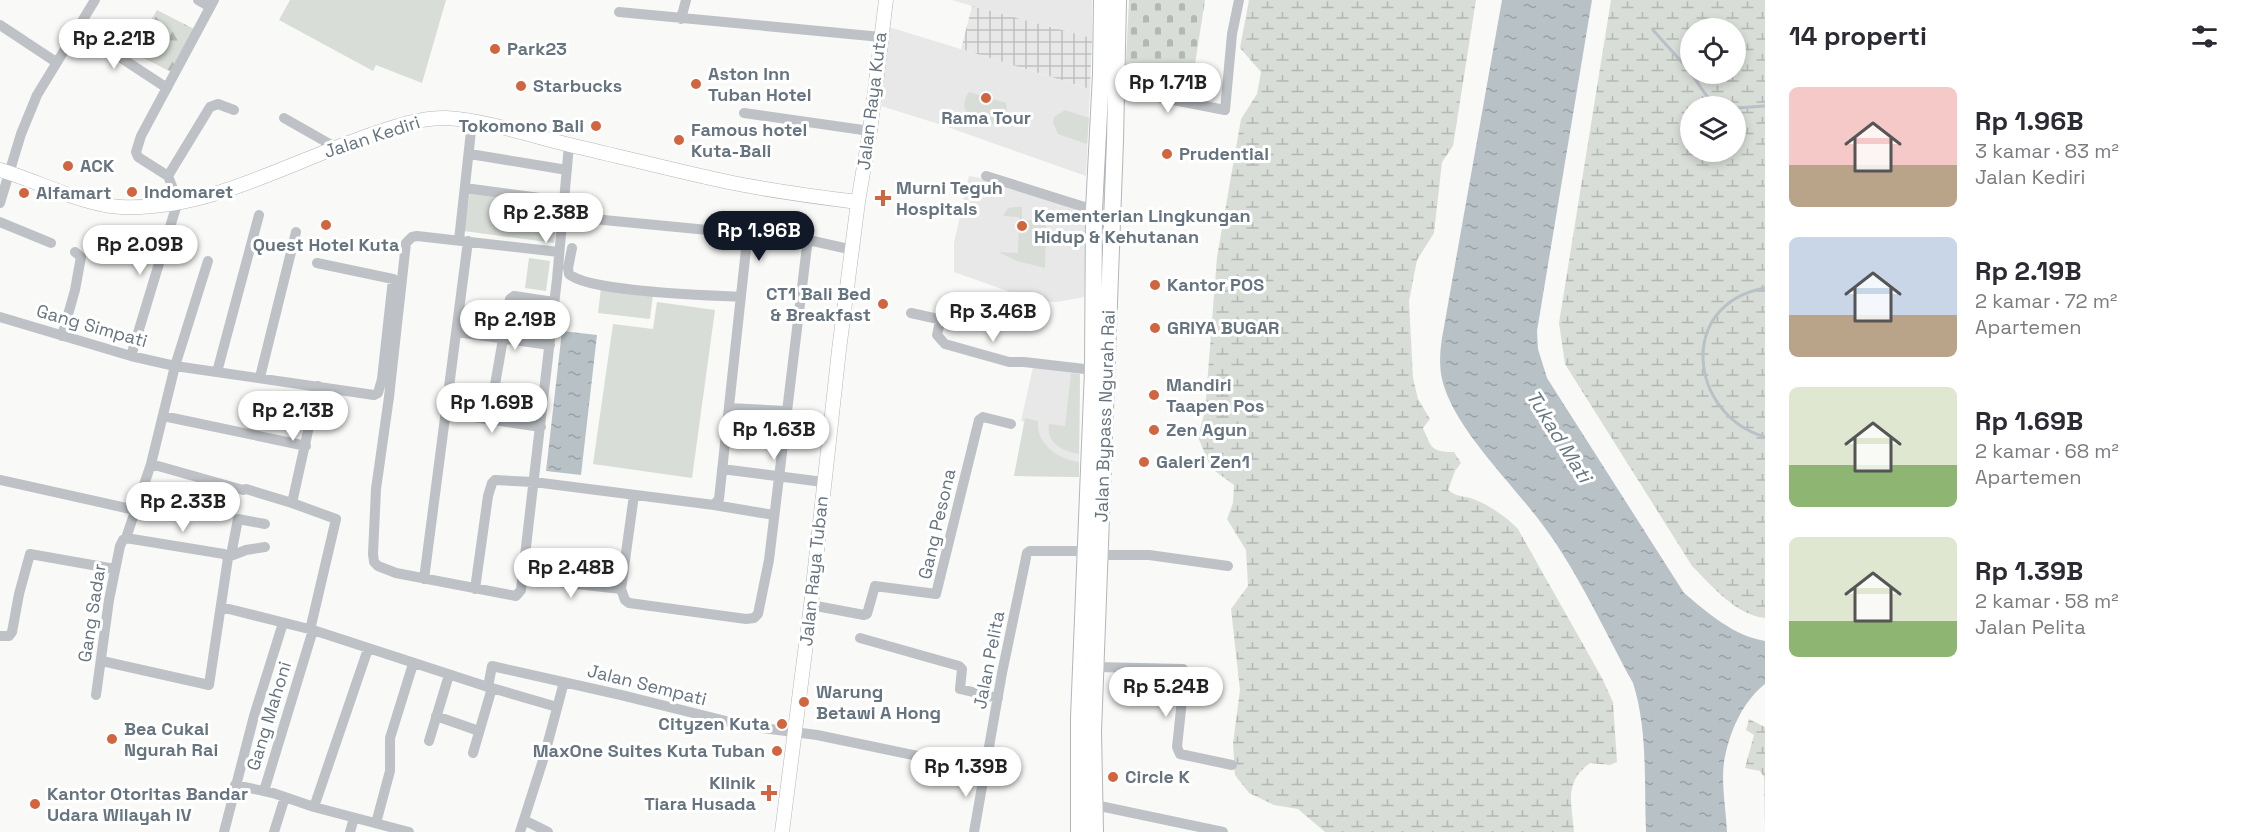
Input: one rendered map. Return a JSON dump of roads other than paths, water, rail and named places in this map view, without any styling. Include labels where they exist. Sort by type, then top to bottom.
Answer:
[{"type":"highway","name":"Jalan Bypass Ngurah Rai","points":[[1095,832],[1093,732],[1096,667],[1093,553],[1094,210],[1102,0]]},
{"type":"highway","name":"Jalan Bypass Ngurah Rai","points":[[1079,832],[1079,718],[1093,553],[1115,141],[1118,0]]},
{"type":"highway","points":[[1097,140],[1115,141]]},
{"type":"main road","name":"Jalan Raya Kuta","points":[[858,202],[870,131],[886,0]]},
{"type":"main road","name":"Jalan Kediri","points":[[5,171],[112,206],[141,207],[178,204],[265,176],[335,147],[405,122],[447,118],[733,183],[858,202]]},
{"type":"main road","name":"Jalan Raya Tuban","points":[[782,832],[796,732],[823,482],[858,202]]},
{"type":"street","points":[[0,203],[5,171],[37,95],[95,0]]},
{"type":"street","points":[[131,356],[178,204],[168,176],[136,155],[141,136],[212,4],[198,0]]},
{"type":"street","points":[[681,20],[686,0]]},
{"type":"street","points":[[1116,89],[1225,110],[1232,34],[1239,0]]},
{"type":"street","points":[[619,12],[681,20],[880,37]]},
{"type":"street","points":[[0,25],[56,62]]},
{"type":"street","points":[[78,29],[167,88]]},
{"type":"street","points":[[168,176],[210,107],[218,104],[234,110]]},
{"type":"street","points":[[744,113],[870,131]]},
{"type":"street","points":[[284,118],[335,147]]},
{"type":"street","points":[[424,579],[457,332],[464,241],[465,188],[472,122]]},
{"type":"street","points":[[317,263],[393,279],[376,489],[374,562],[396,573],[516,596],[521,590],[524,578],[550,345],[569,144]]},
{"type":"street","points":[[470,154],[567,170]]},
{"type":"street","points":[[986,176],[1094,210]]},
{"type":"street","points":[[465,188],[563,201]]},
{"type":"street","points":[[217,372],[259,215]]},
{"type":"street","points":[[562,216],[739,233],[747,240],[719,499],[714,505]]},
{"type":"street","points":[[0,222],[51,243]]},
{"type":"street","points":[[260,377],[296,232]]},
{"type":"street","points":[[386,380],[406,243],[412,237],[559,252]]},
{"type":"street","points":[[634,495],[621,589],[623,597],[629,603],[746,619],[754,618],[760,608],[774,515],[807,246],[813,241],[853,250]]},
{"type":"street","points":[[572,248],[569,274],[581,282],[640,291],[741,297]]},
{"type":"street","points":[[62,336],[75,290],[81,257],[75,252]]},
{"type":"street","name":"Gang Sadar","points":[[96,695],[120,543],[126,538],[151,464],[175,366],[208,261]]},
{"type":"street","points":[[489,419],[511,298],[514,296],[554,302]]},
{"type":"street","points":[[911,314],[938,319],[940,322],[938,335],[945,344],[1009,362],[1093,369]]},
{"type":"street","name":"Gang Simpati","points":[[0,317],[131,356],[175,366],[374,395],[378,393],[386,380]]},
{"type":"street","points":[[457,332],[550,345]]},
{"type":"street","points":[[151,464],[292,502],[318,386]]},
{"type":"street","points":[[729,408],[785,411]]},
{"type":"street","points":[[447,413],[541,427]]},
{"type":"street","points":[[163,416],[306,446]]},
{"type":"street","name":"Gang Pesona","points":[[811,605],[864,615],[867,614],[875,586],[936,594],[979,420],[988,417],[1011,424]]},
{"type":"street","points":[[722,469],[823,482]]},
{"type":"street","points":[[475,589],[492,483],[506,479],[714,505],[774,515]]},
{"type":"street","points":[[0,480],[135,510]]},
{"type":"street","name":"Gang Mahoni","points":[[292,502],[337,520],[312,630],[264,791],[409,832]]},
{"type":"street","points":[[102,661],[208,685],[229,556],[238,519],[265,524]]},
{"type":"street","points":[[126,538],[229,556],[265,547]]},
{"type":"street","name":"Jalan Pelita","points":[[974,832],[1027,553],[1030,551],[1093,553]]},
{"type":"street","points":[[1093,553],[1149,555],[1228,566]]},
{"type":"street","points":[[0,636],[9,636],[12,632],[30,554],[115,569]]},
{"type":"street","points":[[524,578],[621,589]]},
{"type":"street","points":[[221,607],[312,630],[413,664],[557,707]]},
{"type":"street","points":[[224,832],[254,716],[283,623]]},
{"type":"street","points":[[860,638],[959,666],[962,669],[960,689],[998,698]]},
{"type":"street","points":[[314,807],[368,649]]},
{"type":"street","points":[[376,823],[390,771],[390,738],[413,664]]},
{"type":"street","name":"Jalan Sempati","points":[[490,688],[492,666],[746,726],[796,732],[986,770]]},
{"type":"street","points":[[1096,667],[1183,669],[1185,672],[1177,747],[1180,753],[1232,765]]},
{"type":"street","points":[[429,741],[449,675]]},
{"type":"street","points":[[520,832],[564,682]]},
{"type":"street","points":[[473,753],[490,688]]},
{"type":"street","points":[[436,716],[479,731]]},
{"type":"street","points":[[235,785],[264,791]]},
{"type":"street","points":[[274,832],[285,797]]},
{"type":"street","points":[[1095,805],[1223,832]]},
{"type":"street","points":[[350,832],[354,818]]},
{"type":"street","points":[[524,820],[548,832]]},
{"type":"water","points":[[1502,0],[1592,0],[1537,331],[1538,349],[1547,378],[1684,593],[1732,629],[1765,641],[1765,684],[1743,709],[1729,740],[1724,762],[1723,788],[1727,832],[1646,832],[1643,738],[1633,683],[1558,546],[1472,437],[1448,398],[1442,379],[1440,358],[1442,338]]},
{"type":"water","points":[[562,331],[597,335],[581,475],[546,471]]},
{"type":"waterway","points":[[1653,30],[1688,69],[1707,96]]},
{"type":"waterway","points":[[1746,107],[1765,106]]},
{"type":"waterway","name":"Tukad Mati","points":[[1765,288],[1736,298],[1717,315],[1706,336],[1703,360],[1708,384],[1720,407],[1740,425],[1765,437]]},
{"type":"place","name":"Park23","points":[[495,49]]},
{"type":"place","name":"Aston Inn Tuban Hotel","points":[[696,84]]},
{"type":"place","name":"Starbucks","points":[[521,86]]},
{"type":"place","name":"Rama Tour","points":[[986,98]]},
{"type":"place","name":"Tokomono Bali","points":[[596,126]]},
{"type":"place","name":"Famous hotel Kuta-Bali","points":[[679,140]]},
{"type":"place","name":"Prudential","points":[[1167,154]]},
{"type":"place","name":"ACK","points":[[68,166]]},
{"type":"place","name":"Indomaret","points":[[132,192]]},
{"type":"place","name":"Alfamart","points":[[24,193]]},
{"type":"place","name":"Murni Teguh Hospitals","points":[[883,198]]},
{"type":"place","name":"Quest Hotel Kuta","points":[[326,225]]},
{"type":"place","name":"Kementerian Lingkungan Hidup & Kehutanan","points":[[1022,226]]},
{"type":"place","name":"Kantor POS","points":[[1155,285]]},
{"type":"place","name":"CT1 Bali Bed & Breakfast","points":[[883,304]]},
{"type":"place","name":"GRIYA BUGAR","points":[[1155,328]]},
{"type":"place","name":"Mandiri Taapen Pos","points":[[1154,395]]},
{"type":"place","name":"Zen Agun","points":[[1154,430]]},
{"type":"place","name":"Galeri Zen1","points":[[1144,462]]},
{"type":"place","name":"Warung Betawi A Hong","points":[[804,702]]},
{"type":"place","name":"Cityzen Kuta","points":[[782,724]]},
{"type":"place","name":"Bea Cukai Ngurah Rai","points":[[112,739]]},
{"type":"place","name":"MaxOne Suites Kuta Tuban","points":[[777,751]]},
{"type":"place","name":"Circle K","points":[[1113,777]]},
{"type":"place","name":"Klinik Tiara Husada","points":[[769,793]]},
{"type":"place","name":"Kantor Otoritas Bandar Udara Wilayah IV","points":[[35,804]]}]
